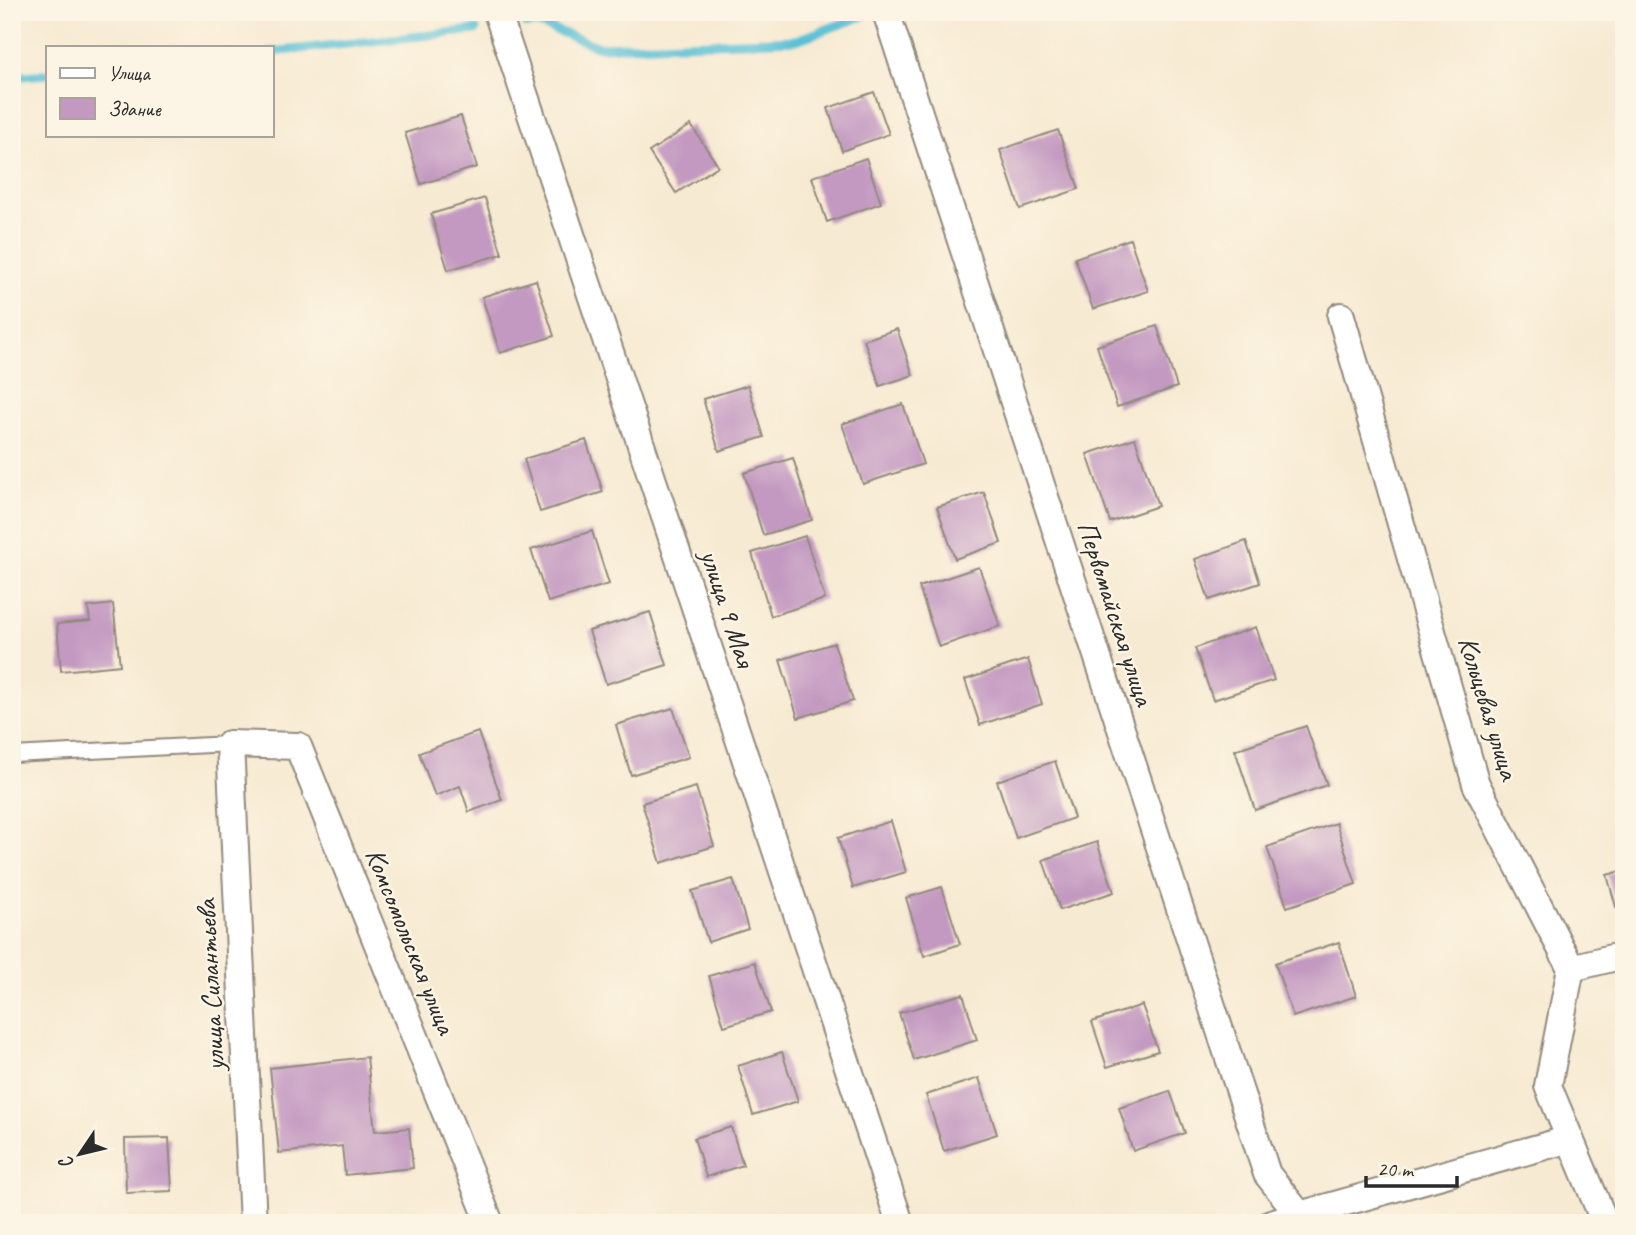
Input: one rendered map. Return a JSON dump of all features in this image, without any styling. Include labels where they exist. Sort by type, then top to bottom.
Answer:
[{"type":"street","name":"улица 9 Мая","points":[[497,12],[900,1223]]},
{"type":"street","name":"Первомайская улица","points":[[886,12],[1267,1174],[1303,1219]]},
{"type":"street","name":"Кольцевая улица","points":[[1341,316],[1476,784],[1571,968]]},
{"type":"street","name":"улица Силантьева","points":[[230,744],[253,1223]]},
{"type":"street","name":"Комсомольская улица","points":[[230,744],[298,746],[490,1223]]},
{"type":"street","points":[[1605,1223],[1548,1086],[1571,968],[1624,955]]},
{"type":"street","points":[[1270,1223],[1303,1219],[1570,1139]]},
{"type":"lane","points":[[12,755],[230,744]]},
{"type":"building","points":[[874,92],[889,134],[842,151],[828,108]]},
{"type":"building","points":[[461,116],[477,167],[421,184],[405,133]]},
{"type":"building","points":[[691,125],[718,166],[676,193],[649,152]]},
{"type":"building","points":[[1058,130],[1079,189],[1020,209],[1000,150]]},
{"type":"building","points":[[866,158],[881,203],[827,222],[812,177]]},
{"type":"building","points":[[485,198],[502,254],[448,270],[431,214]]},
{"type":"building","points":[[1130,239],[1148,291],[1093,309],[1075,258]]},
{"type":"building","points":[[536,280],[554,336],[500,353],[482,297]]},
{"type":"building","points":[[1157,326],[1177,387],[1117,407],[1097,346]]},
{"type":"building","points":[[897,329],[913,375],[880,386],[864,340]]},
{"type":"building","points":[[748,385],[764,437],[719,451],[703,399]]},
{"type":"building","points":[[903,404],[923,464],[863,484],[842,424]]},
{"type":"building","points":[[1135,438],[1158,506],[1110,522],[1087,454]]},
{"type":"building","points":[[586,440],[603,492],[540,512],[524,459]]},
{"type":"building","points":[[793,458],[812,520],[763,535],[744,473]]},
{"type":"building","points":[[984,492],[1001,543],[955,559],[937,507]]},
{"type":"building","points":[[592,531],[609,584],[548,602],[531,550]]},
{"type":"building","points":[[805,536],[825,599],[771,616],[752,553]]},
{"type":"building","points":[[1246,541],[1260,583],[1209,600],[1195,559]]},
{"type":"building","points":[[979,567],[1000,626],[939,647],[919,587]]},
{"type":"building","points":[[113,604],[120,665],[61,671],[57,624],[90,621],[88,607]]},
{"type":"building","points":[[650,612],[667,665],[606,684],[589,631]]},
{"type":"building","points":[[1256,627],[1274,680],[1213,700],[1195,648]]},
{"type":"building","points":[[834,643],[853,701],[798,718],[780,660]]},
{"type":"building","points":[[1028,659],[1042,704],[980,725],[965,680]]},
{"type":"building","points":[[673,708],[689,757],[631,775],[616,725]]},
{"type":"building","points":[[1306,726],[1327,785],[1255,810],[1235,750]]},
{"type":"building","points":[[478,732],[502,800],[469,812],[460,786],[435,796],[419,753]]},
{"type":"building","points":[[1055,761],[1074,818],[1016,838],[997,781]]},
{"type":"building","points":[[696,787],[714,846],[661,863],[642,803]]},
{"type":"building","points":[[891,821],[906,872],[853,888],[838,838]]},
{"type":"building","points":[[1336,823],[1356,884],[1287,907],[1267,847]]},
{"type":"building","points":[[1097,842],[1114,892],[1060,910],[1043,860]]},
{"type":"building","points":[[1624,870],[1624,904],[1616,907],[1607,875]]},
{"type":"building","points":[[733,879],[748,929],[708,942],[692,891]]},
{"type":"building","points":[[942,887],[960,944],[924,956],[906,898]]},
{"type":"building","points":[[1339,942],[1356,996],[1293,1017],[1275,963]]},
{"type":"building","points":[[755,962],[771,1012],[724,1026],[709,976]]},
{"type":"building","points":[[963,994],[977,1040],[914,1060],[899,1013]]},
{"type":"building","points":[[1142,1005],[1158,1051],[1107,1067],[1092,1022]]},
{"type":"building","points":[[782,1052],[798,1101],[753,1115],[738,1066]]},
{"type":"building","points":[[367,1057],[375,1131],[409,1128],[413,1168],[345,1175],[342,1146],[279,1153],[270,1068]]},
{"type":"building","points":[[979,1078],[997,1134],[944,1151],[926,1095]]},
{"type":"building","points":[[1170,1091],[1185,1133],[1133,1151],[1119,1108]]},
{"type":"building","points":[[731,1127],[743,1165],[706,1177],[694,1138]]},
{"type":"building","points":[[169,1138],[172,1191],[126,1193],[125,1139]]},
{"type":"waterway","points":[[527,24],[537,23],[599,47],[796,40],[861,17]]},
{"type":"waterway","points":[[273,52],[476,30]]},
{"type":"waterway","points":[[12,77],[46,74]]}]
